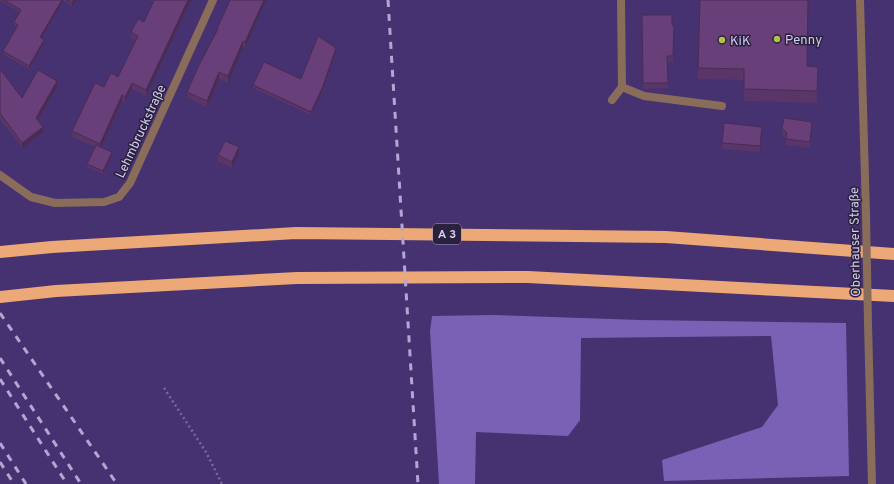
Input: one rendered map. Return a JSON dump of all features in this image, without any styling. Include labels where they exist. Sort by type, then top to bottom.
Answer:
[{"type":"highway","name":"A 3","points":[[0,252],[52,247],[304,233],[666,237],[894,254]]},
{"type":"highway","points":[[0,297],[56,291],[297,278],[520,277],[894,296]]},
{"type":"street","name":"Lehmbruckstraße","points":[[0,175],[31,197],[55,204],[104,202],[119,197],[130,183],[213,0]]},
{"type":"street","points":[[612,100],[622,87],[621,0]]},
{"type":"street","name":"Oberhauser Straße","points":[[860,0],[872,484]]},
{"type":"street","points":[[622,87],[644,96],[722,106]]},
{"type":"path","points":[[164,388],[206,452],[222,484]]},
{"type":"shaded area","points":[[493,315],[640,320],[846,323],[849,476],[664,481],[662,460],[762,427],[778,405],[771,336],[581,338],[580,420],[568,436],[476,432],[475,484],[439,484],[430,331],[432,316]]},
{"type":"building","points":[[4,0],[62,0],[40,37],[44,40],[29,66],[3,51],[18,25],[14,22],[21,10]]},
{"type":"building","points":[[67,0],[74,0],[72,3]]},
{"type":"building","points":[[154,0],[188,0],[146,90],[132,83],[125,97],[122,95],[100,144],[72,131],[95,83],[104,87],[111,73],[118,77],[138,36],[131,32],[138,19],[144,22]]},
{"type":"building","points":[[230,0],[264,0],[245,42],[243,41],[228,76],[219,72],[207,101],[187,92],[218,29]]},
{"type":"building","name":"Penny","points":[[700,0],[808,0],[807,66],[818,67],[817,91],[744,89],[744,69],[698,68]]},
{"type":"building","points":[[642,15],[672,15],[672,25],[674,26],[673,56],[667,56],[668,83],[643,83]]},
{"type":"building","points":[[318,36],[336,48],[323,86],[311,112],[253,85],[264,62],[301,79]]},
{"type":"building","points":[[0,69],[22,98],[38,70],[57,81],[36,118],[43,127],[22,143],[0,113]]},
{"type":"building","points":[[784,118],[812,122],[810,142],[786,139],[787,133],[782,128]]},
{"type":"building","points":[[724,123],[762,127],[760,146],[722,143]]},
{"type":"building","points":[[225,141],[239,147],[232,162],[218,155]]},
{"type":"building","points":[[96,145],[112,152],[103,171],[87,164]]},
{"type":"railway","points":[[388,0],[418,484]]},
{"type":"railway","points":[[0,313],[117,484]]},
{"type":"railway","points":[[0,358],[81,484]]},
{"type":"railway","points":[[0,379],[67,484]]},
{"type":"railway","points":[[0,443],[26,484]]},
{"type":"railway","points":[[0,462],[14,484]]},
{"type":"place","name":"Penny","points":[[777,39]]},
{"type":"place","name":"KiK","points":[[722,40]]}]
